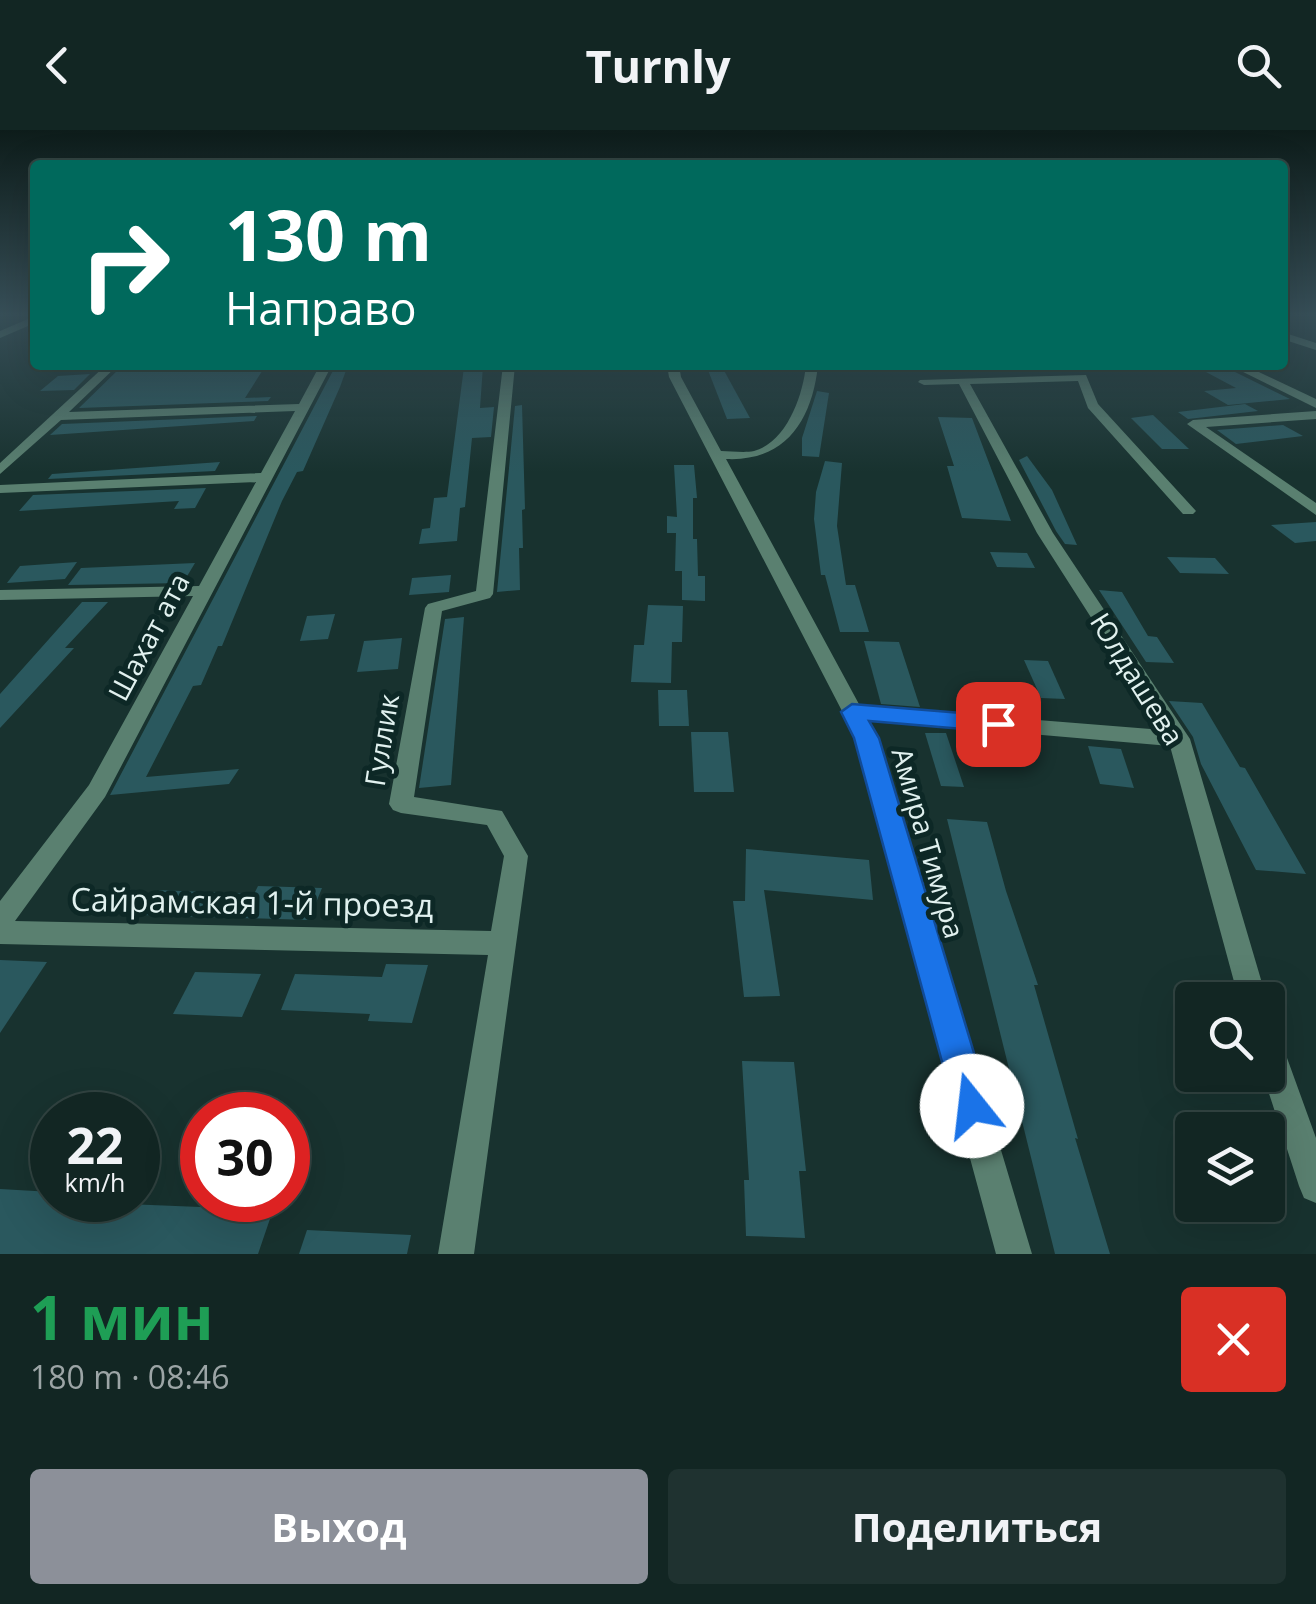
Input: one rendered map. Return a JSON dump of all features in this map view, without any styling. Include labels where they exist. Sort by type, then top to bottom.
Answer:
[{"type":"street","points":[[0,470],[107,370]]},
{"type":"street","name":"Шахат ата","points":[[0,921],[97,791],[323,370]]},
{"type":"street","name":"Гуллик","points":[[456,1254],[516,856],[494,817],[401,804],[434,608],[484,594],[508,370]]},
{"type":"street","name":"Амира Тимура","points":[[674,370],[866,738],[1014,1254]]},
{"type":"street","points":[[716,455],[760,454],[769,449],[794,422],[810,370]]},
{"type":"street","points":[[991,370],[1002,380]]},
{"type":"street","points":[[1245,370],[1316,404]]},
{"type":"street","points":[[924,382],[1082,377],[1092,405],[1188,511]]},
{"type":"street","name":"Юлдашева","points":[[964,382],[1045,533],[1179,739],[1248,982]]},
{"type":"street","points":[[59,416],[304,406]]},
{"type":"street","points":[[1316,415],[1193,424],[1316,510]]},
{"type":"street","points":[[0,489],[266,476]]},
{"type":"street","points":[[0,595],[205,590]]},
{"type":"street","points":[[852,712],[1179,739]]},
{"type":"street","name":"Сайрамская 1-й проезд","points":[[0,932],[502,943]]},
{"type":"street","points":[[1284,1092],[1316,1186]]},
{"type":"building","points":[[118,370],[263,370],[245,398],[271,397],[268,401],[79,408]]},
{"type":"building","points":[[333,370],[346,370],[303,471],[297,472],[282,501],[222,646],[218,646],[201,685],[193,686],[146,777],[239,769],[229,784],[110,795]]},
{"type":"building","points":[[464,370],[483,370],[480,408],[494,407],[491,437],[472,438],[465,507],[460,508],[457,541],[419,544],[422,529],[430,528],[434,498],[447,497]]},
{"type":"building","points":[[708,370],[724,370],[750,418],[727,419]]},
{"type":"building","points":[[1231,370],[1290,399],[1228,405],[1204,391],[1236,388],[1206,372]]},
{"type":"building","points":[[90,374],[74,390],[40,391],[58,376]]},
{"type":"building","points":[[817,391],[829,393],[819,457],[802,456],[802,438]]},
{"type":"building","points":[[1245,404],[1258,411],[1188,419],[1178,412]]},
{"type":"building","points":[[522,405],[525,509],[523,548],[519,548],[520,590],[497,592],[515,406]]},
{"type":"building","points":[[1153,415],[1189,449],[1162,449],[1131,418]]},
{"type":"building","points":[[257,416],[254,421],[50,435],[62,424]]},
{"type":"building","points":[[938,417],[972,418],[1011,521],[962,518],[947,466],[954,466]]},
{"type":"building","points":[[1283,425],[1303,436],[1236,444],[1217,430]]},
{"type":"building","points":[[1027,456],[1052,490],[1077,545],[1065,544],[1056,531],[1019,460]]},
{"type":"building","points":[[825,461],[842,463],[837,526],[846,585],[855,585],[869,632],[840,632],[825,575],[821,575],[814,519],[816,492]]},
{"type":"building","points":[[220,462],[215,471],[48,479],[52,474]]},
{"type":"building","points":[[674,465],[694,465],[697,498],[693,498],[693,539],[697,539],[698,576],[705,576],[705,601],[682,600],[682,571],[675,571],[676,533],[667,533],[667,516],[677,517]]},
{"type":"building","points":[[206,488],[195,508],[174,509],[179,501],[19,511],[33,495]]},
{"type":"building","points":[[1316,522],[1316,541],[1295,543],[1271,525]]},
{"type":"building","points":[[990,552],[1027,553],[1035,568],[997,567]]},
{"type":"building","points":[[1167,557],[1215,558],[1229,574],[1180,573]]},
{"type":"building","points":[[77,562],[65,579],[7,583],[20,566]]},
{"type":"building","points":[[195,563],[183,583],[68,585],[81,568]]},
{"type":"building","points":[[451,575],[449,592],[409,595],[412,578]]},
{"type":"building","points":[[1099,590],[1122,592],[1148,636],[1157,637],[1174,663],[1146,662]]},
{"type":"building","points":[[82,602],[108,602],[65,648],[74,648],[0,728],[0,694]]},
{"type":"building","points":[[648,605],[683,606],[682,642],[672,642],[671,683],[631,682],[634,645],[644,645]]},
{"type":"building","points":[[335,614],[328,639],[300,641],[307,616]]},
{"type":"building","points":[[464,617],[451,785],[419,788],[445,619]]},
{"type":"building","points":[[402,638],[398,669],[357,672],[364,641]]},
{"type":"building","points":[[864,641],[899,642],[920,707],[881,704]]},
{"type":"building","points":[[1024,660],[1048,661],[1065,699],[1041,698]]},
{"type":"building","points":[[658,690],[687,690],[689,726],[659,726]]},
{"type":"building","points":[[1169,701],[1202,703],[1306,874],[1256,870],[1201,764],[1193,737]]},
{"type":"building","points":[[691,732],[728,732],[734,792],[694,792]]},
{"type":"building","points":[[925,733],[946,733],[964,787],[941,786]]},
{"type":"building","points":[[1088,746],[1121,749],[1134,788],[1100,784]]},
{"type":"building","points":[[947,819],[987,822],[1038,985],[1034,985],[1110,1254],[1055,1254]]},
{"type":"building","points":[[746,849],[869,860],[873,900],[764,890],[780,996],[744,997],[733,901],[745,901]]},
{"type":"building","points":[[258,886],[322,888],[309,920],[142,915],[157,890],[254,894]]},
{"type":"building","points":[[0,960],[47,962],[0,1033]]},
{"type":"building","points":[[386,964],[428,965],[412,1023],[368,1021],[370,1014],[281,1010],[295,974],[382,977]]},
{"type":"building","points":[[195,972],[261,974],[242,1017],[173,1014]]},
{"type":"building","points":[[742,1061],[794,1062],[806,1171],[799,1171],[805,1238],[746,1236],[744,1180],[749,1180]]},
{"type":"building","points":[[0,1189],[30,1191],[30,1222],[160,1222],[160,1205],[180,1206],[180,1222],[269,1222],[258,1254],[0,1254]]},
{"type":"building","points":[[307,1230],[411,1235],[407,1254],[299,1254]]},
{"type":"route","points":[[972,1106],[866,738],[852,712],[998,724]]}]
